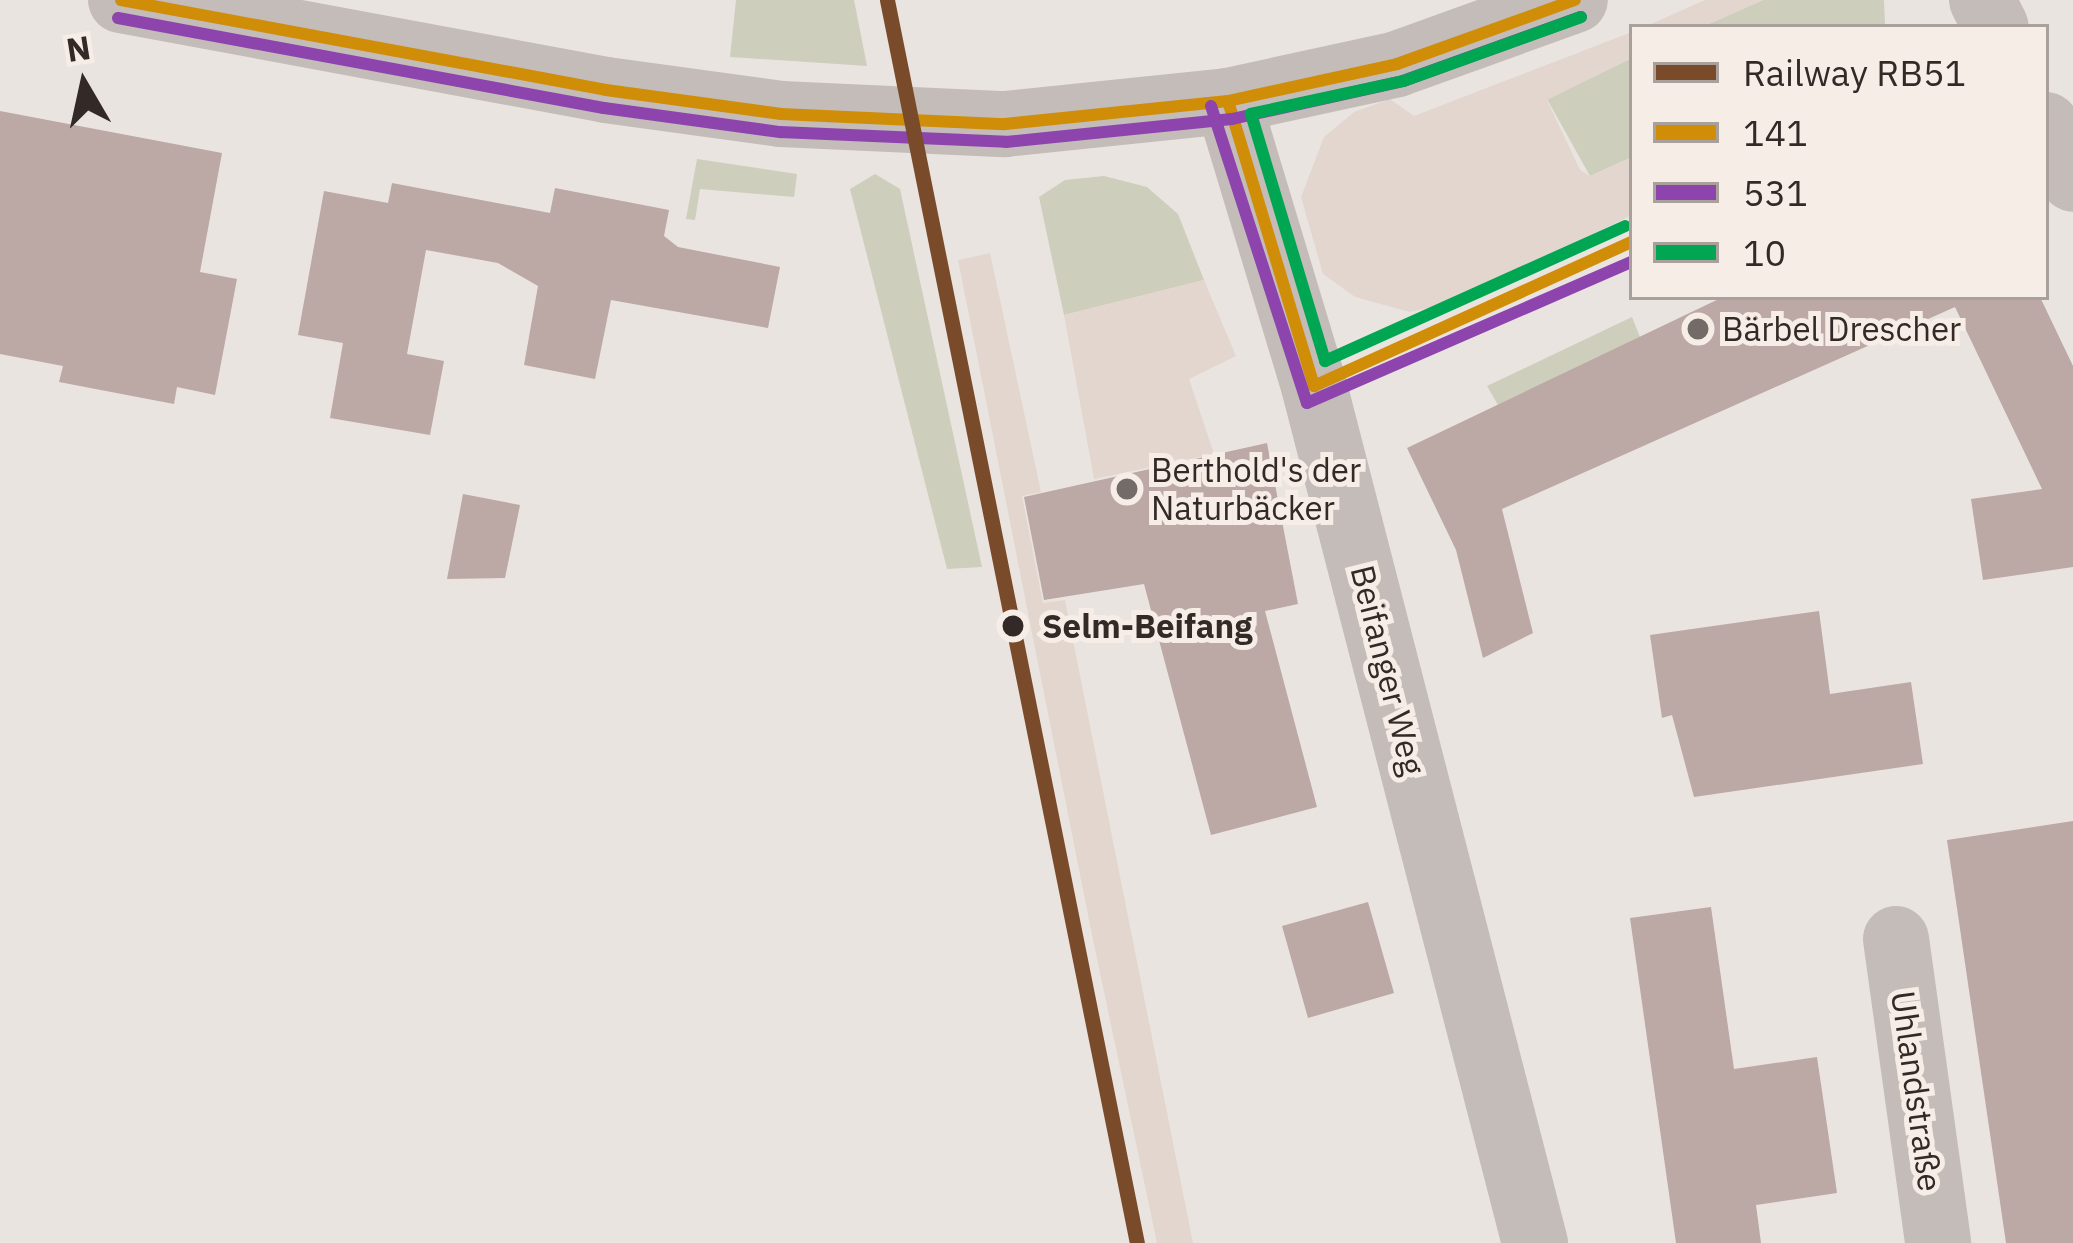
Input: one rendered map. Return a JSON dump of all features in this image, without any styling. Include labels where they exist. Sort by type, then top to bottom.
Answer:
[{"type":"street","points":[[121,0],[781,114],[1005,124],[1228,101],[1397,64],[1575,0]]},
{"type":"street","name":"Beifanger Weg","points":[[1228,101],[1314,386],[1535,1243]]},
{"type":"street","points":[[2049,131],[2073,179]]},
{"type":"street","name":"Uhlandstraße","points":[[1896,938],[1938,1243]]},
{"type":"green space","points":[[736,0],[854,0],[867,66],[730,57]]},
{"type":"green space","points":[[1763,0],[1884,0],[1885,24],[1709,24]]},
{"type":"green space","points":[[1629,59],[1629,158],[1590,176],[1547,99]]},
{"type":"green space","points":[[697,159],[797,174],[794,197],[700,189],[695,220],[686,219]]},
{"type":"green space","points":[[875,174],[900,189],[982,567],[947,569],[850,189]]},
{"type":"green space","points":[[1104,176],[1147,187],[1178,214],[1204,280],[1064,315],[1039,197],[1065,180]]},
{"type":"green space","points":[[1632,317],[1640,337],[1498,405],[1487,386]]},
{"type":"shaded area","points":[[1705,0],[1763,0],[1709,24],[1651,24]]},
{"type":"shaded area","points":[[1629,33],[1629,59],[1547,100],[1580,170],[1590,176],[1629,158],[1629,216],[1450,303],[1410,312],[1355,297],[1323,274],[1301,197],[1324,137],[1354,112],[1390,99],[1414,116]]},
{"type":"shaded area","name":"Selm-Beifang","points":[[990,253],[1041,492],[1022,496],[1043,603],[1065,600],[1193,1243],[1157,1243],[1092,935],[958,260]]},
{"type":"shaded area","points":[[1204,280],[1236,356],[1189,379],[1214,454],[1094,479],[1064,315]]},
{"type":"building","points":[[0,111],[222,153],[200,272],[237,279],[215,395],[177,387],[174,404],[59,382],[63,366],[0,354]]},
{"type":"building","points":[[392,183],[550,213],[555,188],[669,210],[664,236],[678,247],[780,267],[768,328],[611,300],[595,379],[524,365],[538,286],[498,263],[426,250],[407,354],[444,361],[430,435],[330,418],[343,343],[298,335],[324,191],[388,203]]},
{"type":"building","points":[[1717,300],[2041,300],[2073,366],[2073,567],[1983,580],[1971,499],[2042,489],[1955,307],[1502,509],[1533,633],[1483,658],[1456,550],[1407,448]]},
{"type":"building","points":[[1267,443],[1298,604],[1265,611],[1317,807],[1211,835],[1144,584],[1044,600],[1024,497]]},
{"type":"building","points":[[463,494],[520,505],[505,578],[447,579]]},
{"type":"building","points":[[1819,611],[1830,694],[1911,682],[1923,764],[1694,797],[1672,715],[1662,718],[1650,635]]},
{"type":"building","points":[[2073,821],[2073,1243],[2006,1243],[1947,840]]},
{"type":"building","points":[[1368,902],[1394,993],[1308,1018],[1282,926]]},
{"type":"building","points":[[1711,907],[1734,1069],[1817,1057],[1837,1193],[1756,1205],[1761,1243],[1676,1243],[1630,918]]},
{"type":"rail line","name":"RB51","points":[[887,0],[1137,1243]]},
{"type":"transit line","name":"141","points":[[121,0],[606,90],[781,114],[1005,124],[1228,101],[1397,64],[1575,0]]},
{"type":"transit line","name":"531","points":[[118,18],[604,108],[780,132],[1006,142],[1232,119],[1403,81],[1581,17]]},
{"type":"transit line","name":"10","points":[[1581,17],[1403,81],[1251,114],[1325,361],[1625,226]]},
{"type":"transit line","name":"141","points":[[1228,101],[1314,386]]},
{"type":"transit line","name":"531","points":[[1211,106],[1307,403],[1629,263]]},
{"type":"transit line","name":"141","points":[[1314,386],[1629,243]]},
{"type":"place","name":"Bärbel Drescher","points":[[1698,329]]},
{"type":"place","name":"Berthold's der Naturbäcker","points":[[1127,489]]},
{"type":"place","name":"Selm-Beifang","points":[[1013,626]]}]
